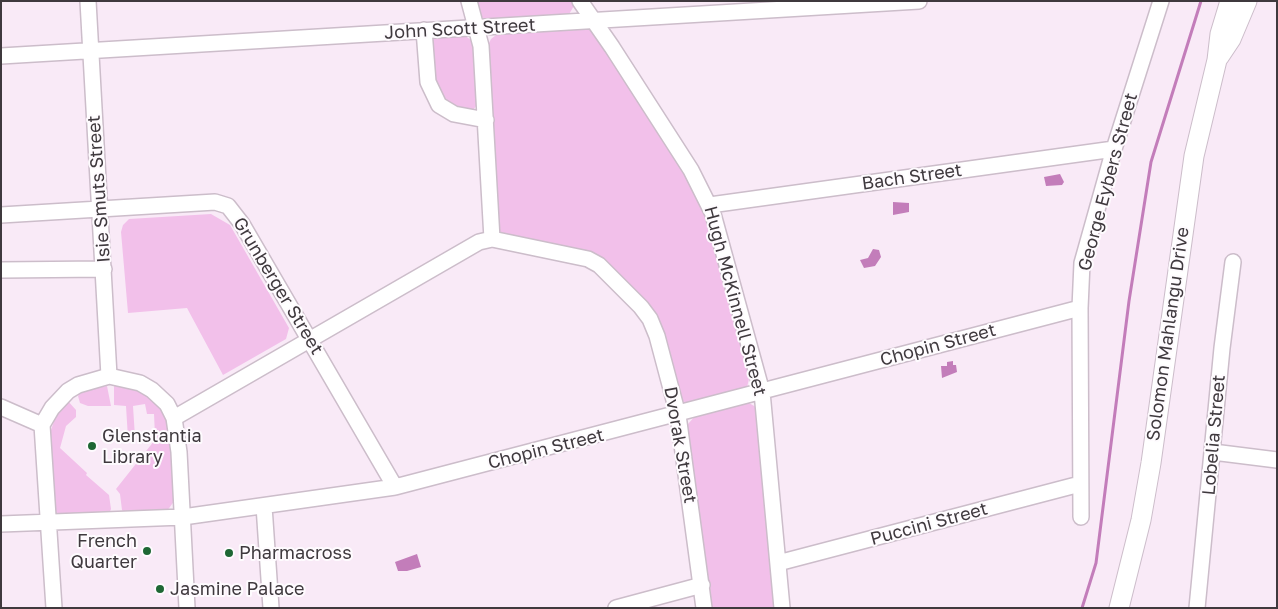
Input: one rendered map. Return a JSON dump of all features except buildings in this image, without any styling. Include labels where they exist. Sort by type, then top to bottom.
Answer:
[{"type":"main road","name":"Solomon Mahlangu Drive","points":[[1119,608],[1141,520],[1166,362],[1182,227],[1194,156],[1217,60],[1220,34],[1230,1]]},
{"type":"main road","name":"Solomon Mahlangu Drive","points":[[1217,60],[1231,39],[1247,1]]},
{"type":"street","name":"Isie Smuts Street","points":[[88,1],[109,376]]},
{"type":"street","points":[[174,418],[470,246],[492,239],[486,120],[478,29],[469,1]]},
{"type":"street","name":"Hugh McKinnell Street","points":[[580,1],[691,170],[710,205],[762,392],[782,608]]},
{"type":"street","name":"John Scott Street","points":[[1,56],[424,30],[478,29],[593,20],[919,1]]},
{"type":"street","name":"George Eybers Street","points":[[1081,516],[1080,308],[1084,254],[1114,149],[1161,1]]},
{"type":"street","points":[[424,30],[428,82],[438,105],[454,114],[486,120]]},
{"type":"street","name":"Bach Street","points":[[710,205],[1114,149]]},
{"type":"street","name":"Grunberger Street","points":[[1,215],[215,202],[228,206],[242,224],[310,338],[395,488]]},
{"type":"street","name":"Dvorak Street","points":[[492,239],[582,257],[599,265],[641,307],[650,320],[657,336],[678,415],[704,608]]},
{"type":"street","name":"Lobelia Street","points":[[1197,608],[1233,262]]},
{"type":"street","points":[[1,270],[104,269]]},
{"type":"street","name":"Chopin Street","points":[[1,524],[49,524],[183,517],[395,488],[1080,308]]},
{"type":"street","points":[[54,608],[42,425],[52,408],[68,391],[78,385],[109,376],[140,383],[152,390],[167,404],[174,418],[183,517],[187,608]]},
{"type":"street","points":[[1,407],[42,425]]},
{"type":"street","points":[[1212,452],[1277,460]]},
{"type":"street","name":"Puccini Street","points":[[778,563],[1080,484]]},
{"type":"street","points":[[264,506],[271,608]]},
{"type":"street","points":[[616,608],[702,585]]},
{"type":"shaded area","points":[[474,1],[573,1],[575,4],[568,16],[486,20],[479,15]]},
{"type":"shaded area","points":[[590,28],[594,30],[701,195],[750,375],[747,387],[739,392],[689,405],[682,401],[655,313],[598,256],[502,234],[499,230],[488,45],[491,39],[500,32]]},
{"type":"shaded area","points":[[464,35],[475,43],[478,104],[472,111],[451,108],[435,88],[432,40],[434,37]]},
{"type":"shaded area","points":[[1060,174],[1064,182],[1062,185],[1046,186],[1044,177]]},
{"type":"shaded area","points":[[893,202],[909,203],[909,212],[893,215]]},
{"type":"shaded area","points":[[211,214],[230,225],[289,328],[286,339],[223,375],[187,308],[128,313],[121,232],[123,225],[129,219]]},
{"type":"shaded area","points":[[873,249],[879,250],[881,257],[875,266],[864,268],[860,260],[868,258]]},
{"type":"shaded area","points":[[953,361],[957,372],[942,378],[941,366],[947,366],[947,362]]},
{"type":"shaded area","points":[[114,385],[141,390],[158,404],[170,426],[175,500],[167,511],[124,513],[122,510],[120,494],[116,489],[154,441],[149,437],[155,436],[154,414],[147,414],[145,404],[133,406],[135,437],[128,438],[126,406],[114,405]]},
{"type":"shaded area","points":[[107,386],[111,406],[88,406],[80,403],[78,396],[81,391]]},
{"type":"shaded area","points":[[67,400],[76,410],[76,417],[66,426],[60,448],[109,495],[111,509],[109,514],[59,515],[54,509],[49,436],[57,412]]},
{"type":"shaded area","points":[[747,402],[756,407],[778,608],[709,608],[687,430],[688,424],[696,415]]},
{"type":"shaded area","points":[[417,554],[421,567],[407,571],[398,571],[395,562]]},
{"type":"waterway","points":[[1082,608],[1096,563],[1129,301],[1151,162],[1201,1]]},
{"type":"place","name":"Glenstantia Library","points":[[92,446]]},
{"type":"place","name":"French Quarter","points":[[147,551]]},
{"type":"place","name":"Pharmacross","points":[[229,553]]},
{"type":"place","name":"Jasmine Palace","points":[[160,589]]}]
